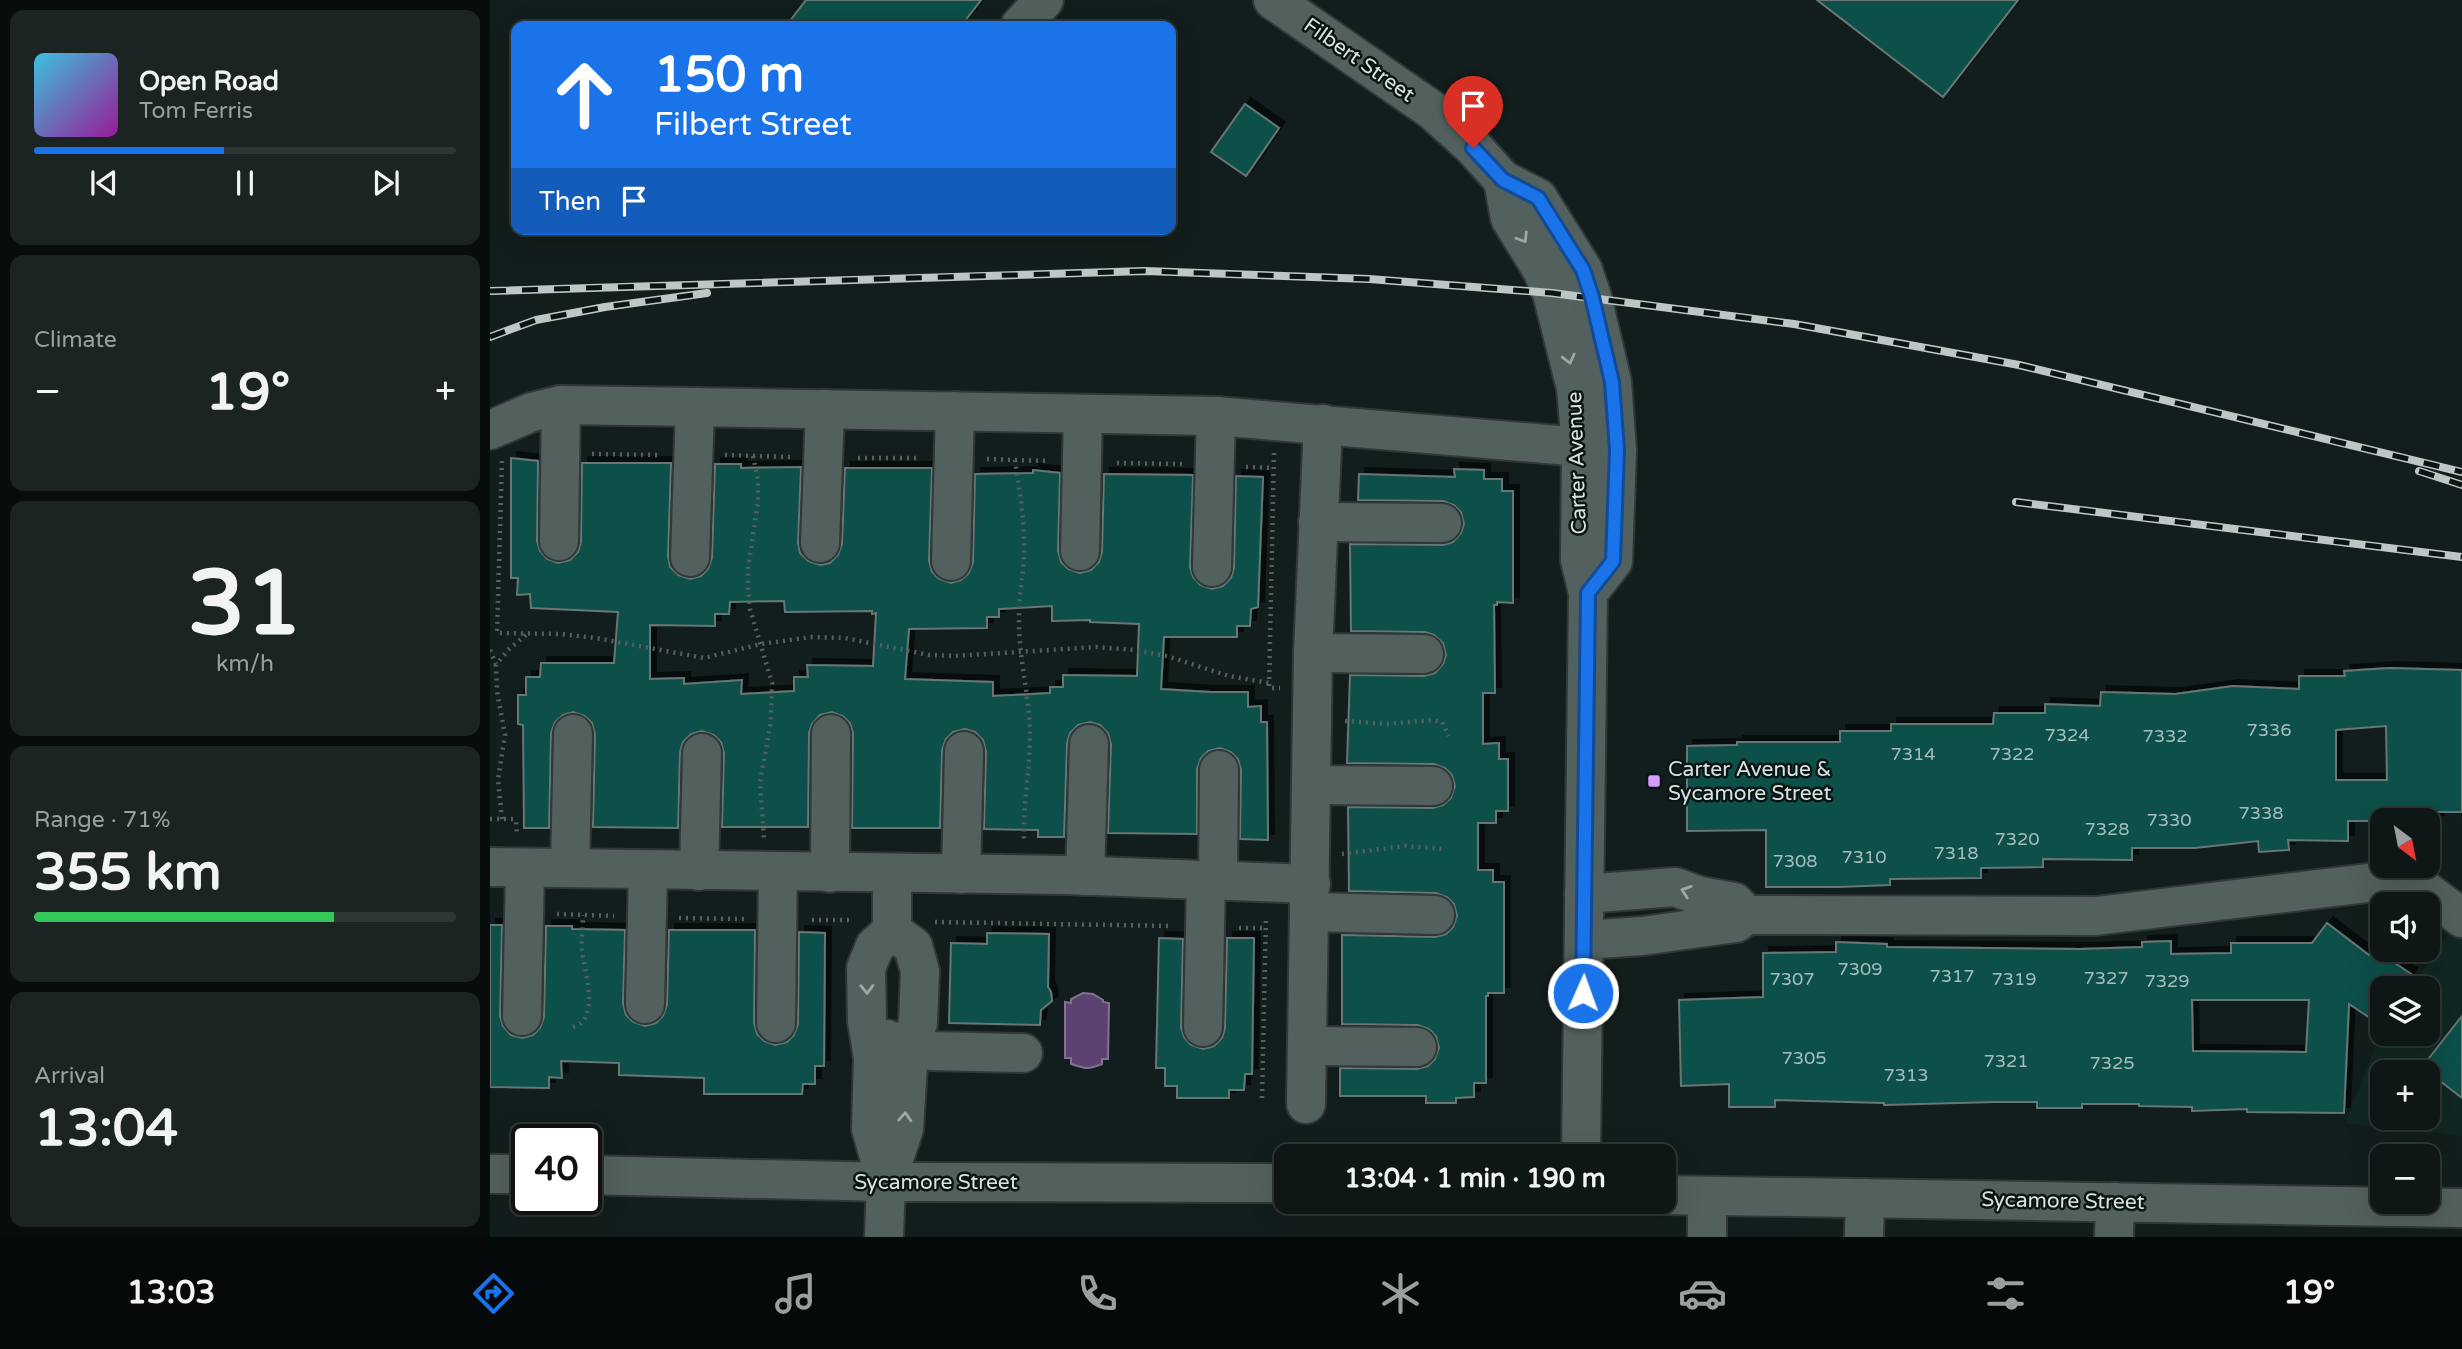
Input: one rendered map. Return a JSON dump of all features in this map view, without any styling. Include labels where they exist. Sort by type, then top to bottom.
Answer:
[{"type":"street","points":[[1025,21],[1044,0]]},
{"type":"street","name":"Filbert Street","points":[[1273,0],[1432,110],[1503,180],[1538,198],[1583,270],[1592,297]]},
{"type":"street","name":"Carter Avenue","points":[[1503,180],[1510,218],[1542,270],[1552,293],[1576,388],[1581,447],[1580,560],[1588,593],[1581,1144]]},
{"type":"street","name":"Carter Avenue","points":[[1588,593],[1613,561],[1617,450],[1612,382],[1592,297]]},
{"type":"street","points":[[491,430],[532,412],[561,405],[955,411],[1216,416],[1581,447]]},
{"type":"street","points":[[559,541],[561,405]]},
{"type":"street","points":[[690,557],[695,407]]},
{"type":"street","points":[[820,543],[825,409]]},
{"type":"street","points":[[951,561],[955,411]]},
{"type":"street","points":[[1080,551],[1083,414]]},
{"type":"street","points":[[1212,567],[1216,416]]},
{"type":"street","points":[[1306,1104],[1313,653],[1323,424]]},
{"type":"street","points":[[1318,522],[1442,523]]},
{"type":"street","points":[[1313,653],[1424,654]]},
{"type":"street","points":[[570,868],[573,734]]},
{"type":"street","points":[[830,873],[831,734]]},
{"type":"street","points":[[1085,876],[1089,744]]},
{"type":"street","points":[[961,874],[964,751]]},
{"type":"street","points":[[699,871],[702,752]]},
{"type":"street","points":[[1203,1027],[1219,770]]},
{"type":"street","points":[[1312,785],[1433,786]]},
{"type":"street","points":[[771,856],[776,1023]]},
{"type":"street","points":[[522,1016],[508,867],[699,871],[771,856],[830,873],[1085,876],[1267,883],[1311,898],[1435,915]]},
{"type":"street","points":[[645,1004],[648,870]]},
{"type":"street","points":[[886,1182],[871,1128],[873,1058],[867,1021],[866,968],[875,946],[892,931],[892,873]]},
{"type":"street","points":[[1585,940],[1642,936],[1736,923],[1747,915],[2095,916],[2409,878],[2462,918]]},
{"type":"street","points":[[1584,894],[1675,887],[1699,896],[1734,902],[1747,915]]},
{"type":"street","points":[[884,1237],[886,1182],[904,1129],[909,1048],[918,1023],[920,971],[913,946],[892,931]]},
{"type":"street","points":[[871,1042],[887,1039],[909,1048],[931,1051],[1023,1053]]},
{"type":"street","points":[[1308,1046],[1417,1047]]},
{"type":"street","points":[[490,1174],[511,1174]]},
{"type":"street","name":"Sycamore Street","points":[[602,1175],[886,1182],[1274,1184]]},
{"type":"street","name":"Sycamore Street","points":[[1676,1195],[1864,1198],[2115,1219],[2371,1222],[2462,1208]]},
{"type":"street","points":[[1707,1196],[1707,1237]]},
{"type":"street","points":[[1864,1198],[1864,1237]]},
{"type":"path","points":[[491,430],[507,456],[502,460],[497,633]]},
{"type":"path","points":[[560,454],[1015,460],[1273,468]]},
{"type":"path","points":[[753,456],[758,480],[758,502],[748,568],[748,589],[750,609],[772,682],[771,721],[760,782],[771,856]]},
{"type":"path","points":[[1015,460],[1024,557],[1019,615],[1020,652],[1030,731],[1029,769],[1023,806],[1024,845]]},
{"type":"path","points":[[490,634],[596,638],[704,658],[761,644],[823,638],[875,643],[929,655],[956,656],[1096,647],[1167,656],[1228,676],[1269,683]]},
{"type":"path","points":[[496,665],[508,650],[528,634]]},
{"type":"path","points":[[490,650],[496,665],[505,735],[498,780],[502,819]]},
{"type":"path","points":[[1344,721],[1386,724],[1432,720],[1443,722],[1449,736]]},
{"type":"path","points":[[1341,853],[1364,853],[1405,846],[1444,849]]},
{"type":"path","points":[[1262,1098],[1267,883]]},
{"type":"path","points":[[573,1027],[581,1025],[587,1016],[587,978],[582,951],[583,915]]},
{"type":"shaded area","points":[[2462,915],[2462,1136],[2408,1130],[2440,1130],[2440,1060],[2370,1060],[2376,1046],[2440,1046],[2440,976],[2419,976],[2429,962],[2440,962],[2440,946]]},
{"type":"shaded area","points":[[1083,993],[1093,994],[1109,1003],[1108,1059],[1102,1059],[1102,1064],[1090,1068],[1071,1064],[1071,1058],[1065,1058],[1065,1002],[1071,1003],[1071,999]]},
{"type":"shaded area","points":[[2370,1060],[2370,1126],[2345,1123]]},
{"type":"building","points":[[806,0],[981,0],[965,21],[790,21]]},
{"type":"building","points":[[1817,0],[2018,0],[1943,97]]},
{"type":"building","points":[[1245,104],[1279,128],[1246,176],[1211,152]]},
{"type":"building","points":[[511,458],[538,461],[537,541],[540,551],[547,559],[558,563],[570,560],[578,552],[581,542],[582,463],[671,463],[668,557],[670,567],[678,575],[690,579],[701,576],[708,569],[712,558],[715,464],[741,464],[741,468],[801,467],[798,543],[800,553],[808,561],[820,565],[830,563],[838,555],[842,544],[845,468],[932,468],[929,561],[932,572],[939,579],[951,583],[961,580],[969,573],[973,562],[975,474],[1033,473],[1033,470],[1060,473],[1058,551],[1061,562],[1068,569],[1080,573],[1091,570],[1099,562],[1102,552],[1104,474],[1193,475],[1190,567],[1193,577],[1200,585],[1212,589],[1223,586],[1231,578],[1234,568],[1236,476],[1263,477],[1258,607],[1251,609],[1250,626],[1237,626],[1237,637],[1164,637],[1161,689],[1248,692],[1248,707],[1261,706],[1261,722],[1267,722],[1268,840],[1240,839],[1241,770],[1238,759],[1231,752],[1220,748],[1208,751],[1201,758],[1197,769],[1197,834],[1108,833],[1111,744],[1108,733],[1100,725],[1090,722],[1078,725],[1070,733],[1067,743],[1064,837],[1038,837],[1038,830],[984,829],[986,751],[983,740],[975,732],[965,729],[953,732],[946,739],[942,750],[940,828],[852,828],[853,733],[850,723],[843,716],[832,712],[820,715],[812,724],[809,733],[808,827],[722,827],[724,753],[721,742],[714,735],[702,731],[691,734],[683,742],[680,752],[678,828],[593,827],[595,734],[592,723],[585,716],[573,712],[563,715],[555,722],[551,733],[549,828],[524,828],[523,725],[518,724],[518,695],[526,695],[526,677],[540,677],[541,663],[614,663],[618,612],[531,608],[530,594],[517,595],[518,578],[511,578]],"holes":[[[784,601],[785,612],[876,613],[873,666],[807,665],[808,677],[794,677],[794,691],[741,694],[742,680],[684,684],[684,678],[650,679],[650,625],[715,626],[715,614],[729,614],[730,602]],[[1052,606],[1052,621],[1090,620],[1139,624],[1137,676],[1063,675],[1063,687],[1050,687],[1050,693],[993,696],[993,682],[905,679],[909,629],[987,628],[987,617],[999,617],[999,609]]]},
{"type":"building","points":[[1454,469],[1484,470],[1484,479],[1502,479],[1502,491],[1513,491],[1513,603],[1497,602],[1497,605],[1494,605],[1495,693],[1483,693],[1483,744],[1499,743],[1499,759],[1508,759],[1508,811],[1496,811],[1496,823],[1478,823],[1478,870],[1493,870],[1493,882],[1504,882],[1504,993],[1488,993],[1486,996],[1486,1083],[1474,1083],[1474,1097],[1456,1098],[1456,1103],[1426,1103],[1426,1096],[1340,1096],[1340,1068],[1417,1069],[1428,1066],[1435,1059],[1439,1048],[1436,1036],[1429,1029],[1418,1025],[1342,1024],[1342,935],[1435,937],[1446,934],[1453,927],[1457,916],[1454,904],[1447,897],[1436,893],[1349,891],[1348,807],[1433,808],[1443,805],[1451,798],[1455,786],[1452,775],[1445,768],[1434,764],[1347,763],[1350,675],[1424,676],[1435,673],[1443,664],[1446,655],[1443,643],[1434,635],[1425,632],[1351,631],[1350,544],[1443,545],[1453,542],[1461,533],[1464,524],[1461,512],[1454,505],[1443,501],[1358,500],[1359,474],[1455,477]]},
{"type":"building","points":[[2389,668],[2462,670],[2462,812],[2440,812],[2440,808],[2370,808],[2370,821],[2348,821],[2348,841],[2288,840],[2289,850],[2259,852],[2258,841],[2195,848],[2132,848],[2132,860],[2043,859],[2043,867],[1981,868],[1981,878],[1890,879],[1890,885],[1839,887],[1766,887],[1766,830],[1687,831],[1687,746],[1737,745],[1737,742],[1840,742],[1840,731],[1891,731],[1891,724],[1993,724],[1994,713],[2045,713],[2045,704],[2100,706],[2101,692],[2175,694],[2233,686],[2299,689],[2299,676],[2345,676],[2344,671]],"holes":[[[2386,726],[2387,780],[2336,780],[2336,730]]]},
{"type":"building","points":[[2327,923],[2370,954],[2370,962],[2393,962],[2411,974],[2370,976],[2370,1018],[2349,1004],[2344,1113],[2247,1112],[2247,1109],[2192,1111],[2192,1107],[2139,1104],[2082,1104],[2082,1108],[2037,1108],[2037,1102],[1884,1105],[1775,1100],[1775,1107],[1729,1107],[1729,1084],[1681,1086],[1679,1000],[1763,997],[1763,953],[1836,952],[1836,942],[1887,944],[1887,947],[2080,949],[2142,947],[2142,942],[2171,941],[2171,954],[2231,953],[2231,943],[2312,943]],"holes":[[[2192,1000],[2309,1000],[2306,1052],[2193,1051]]]},
{"type":"building","points":[[490,925],[502,925],[500,1016],[503,1026],[511,1035],[522,1038],[533,1035],[540,1028],[544,1017],[546,926],[625,930],[623,1004],[626,1015],[633,1022],[645,1026],[656,1023],[663,1016],[667,1005],[669,930],[755,930],[754,1023],[757,1034],[764,1041],[775,1045],[787,1042],[794,1035],[798,1024],[799,932],[825,933],[824,1066],[815,1066],[815,1084],[803,1084],[802,1094],[704,1094],[704,1078],[619,1075],[619,1063],[561,1061],[562,1078],[549,1077],[549,1088],[490,1087]]},
{"type":"building","points":[[987,933],[1049,934],[1048,987],[1052,1001],[1041,1010],[1040,1025],[949,1023],[951,943],[987,944]]},
{"type":"building","points":[[1159,938],[1183,939],[1181,1027],[1184,1037],[1191,1045],[1203,1049],[1214,1046],[1222,1038],[1225,1028],[1227,938],[1254,938],[1252,1074],[1245,1074],[1244,1090],[1229,1090],[1229,1098],[1177,1098],[1177,1086],[1165,1086],[1165,1068],[1156,1068]]},
{"type":"building","points":[[2462,1016],[2462,1098],[2440,1081],[2440,1060],[2427,1060]]},
{"type":"railway","points":[[490,291],[1145,271],[1369,279],[1552,293],[1794,324],[2019,365],[2462,472]]},
{"type":"railway","points":[[490,337],[536,320],[707,293]]},
{"type":"railway","points":[[2419,471],[2462,485]]},
{"type":"railway","points":[[2016,502],[2462,557]]},
{"type":"place","name":"Carter Avenue & Sycamore Street","points":[[1654,781]]},
{"type":"route","points":[[1473,148],[1503,180],[1538,198],[1583,270],[1612,382],[1617,450],[1613,561],[1588,593],[1583,993]]}]
